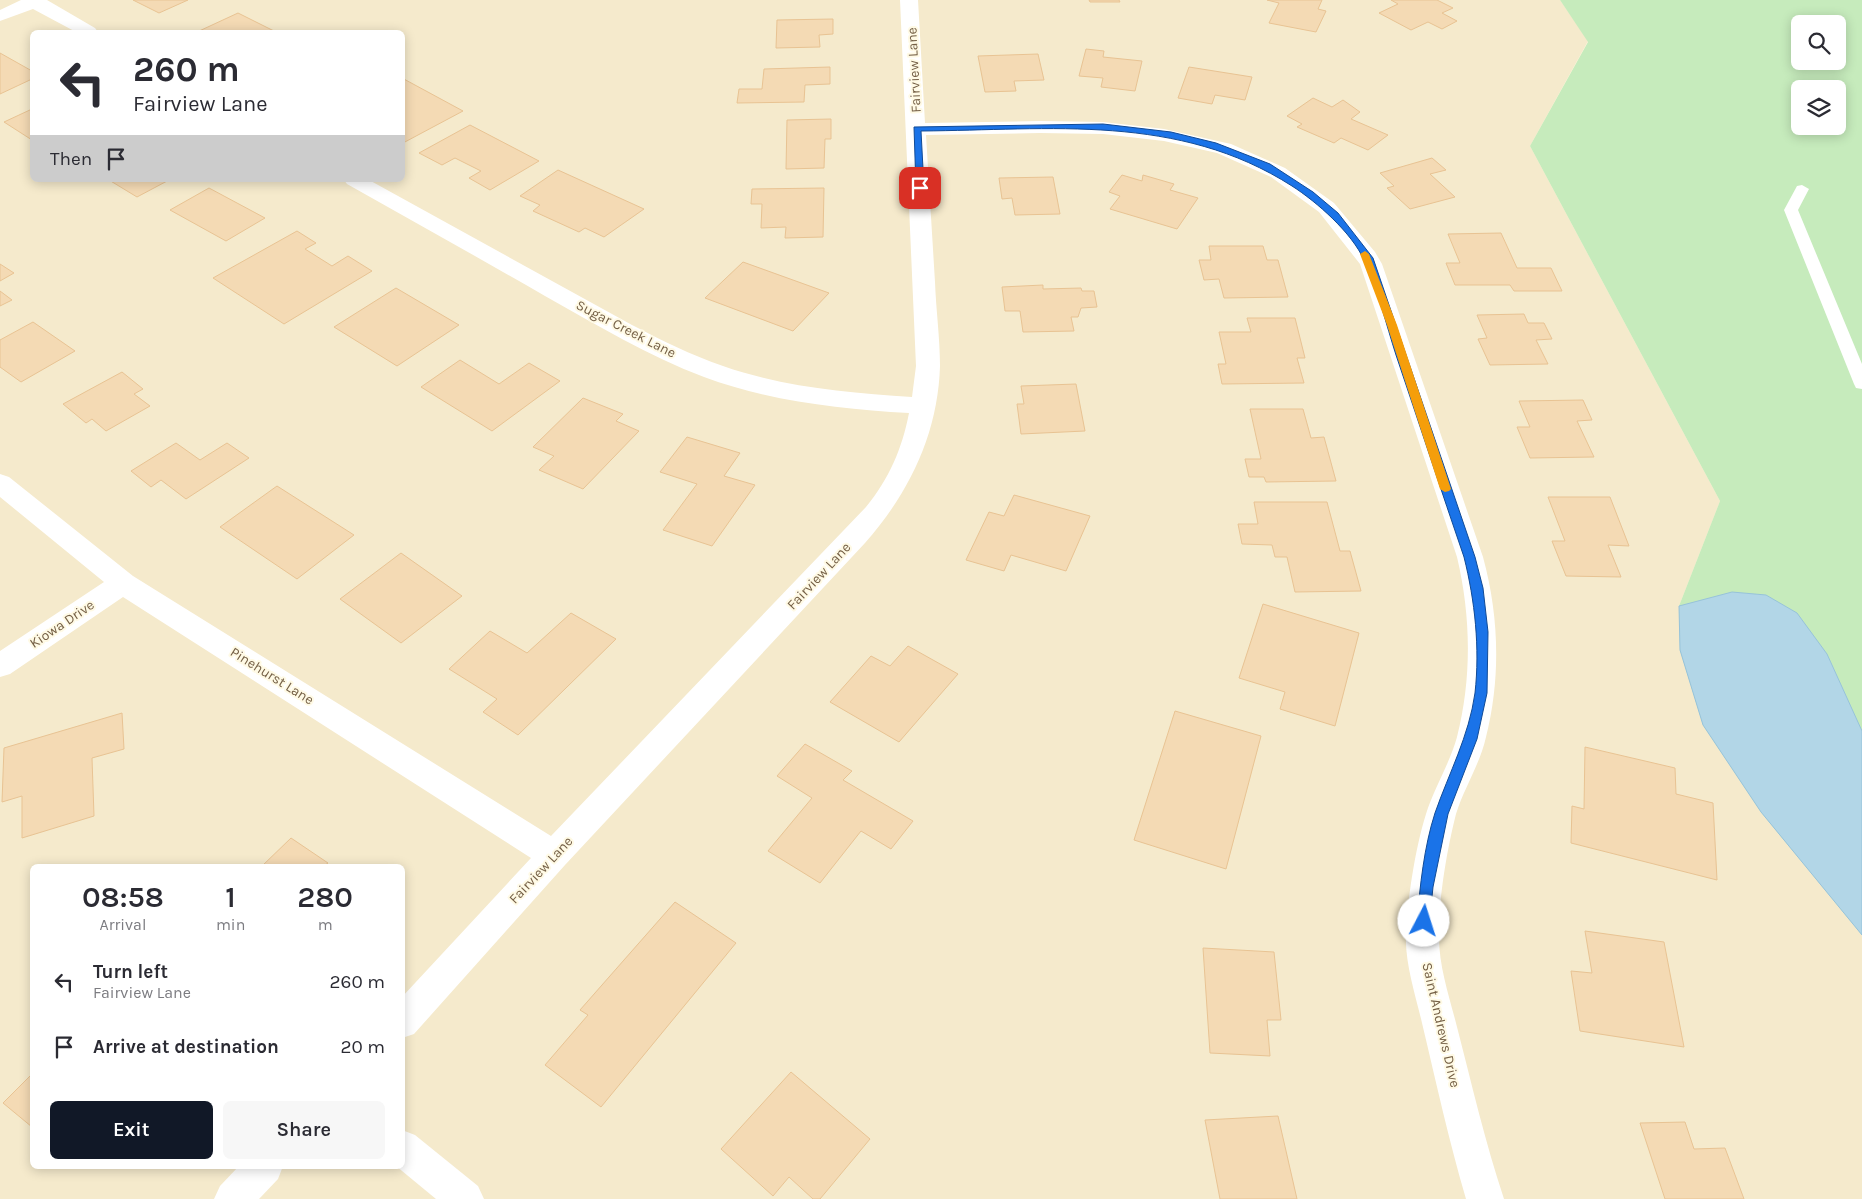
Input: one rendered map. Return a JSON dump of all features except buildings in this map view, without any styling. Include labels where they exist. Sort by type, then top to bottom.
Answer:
[{"type":"street","name":"Fairview Lane","points":[[405,1019],[554,855],[851,541],[889,496],[910,454],[924,406],[928,366],[909,0]]},
{"type":"street","points":[[0,16],[34,1],[85,30]]},
{"type":"street","name":"Saint Andrews Drive","points":[[917,129],[1103,127],[1171,134],[1213,145],[1267,166],[1310,194],[1335,215],[1368,258],[1470,557],[1478,588],[1482,632],[1481,693],[1470,739],[1441,814],[1427,887],[1422,939],[1430,985],[1470,1151],[1485,1199]]},
{"type":"street","name":"Sugar Creek Lane","points":[[358,182],[631,334],[684,359],[736,378],[796,393],[856,402],[924,406]]},
{"type":"street","name":"Pinehurst Lane","points":[[0,483],[124,583],[554,855]]},
{"type":"street","name":"Kiowa Drive","points":[[0,666],[124,583]]},
{"type":"street","points":[[405,1150],[466,1199]]},
{"type":"street","points":[[233,1199],[262,1169]]},
{"type":"lane","points":[[1802,189],[1791,210],[1862,384]]},
{"type":"shaded area","points":[[0,0],[1560,0],[1588,41],[1530,146],[1720,501],[1679,606],[1703,725],[1761,812],[1862,935],[1862,1199],[0,1199]]},
{"type":"green space","points":[[1560,0],[1862,0],[1862,935],[1761,812],[1703,725],[1680,650],[1679,606],[1720,501],[1530,146],[1588,42]]},
{"type":"water","points":[[1732,592],[1766,595],[1797,613],[1827,654],[1862,731],[1862,935],[1761,812],[1703,725],[1680,650],[1679,606]]},
{"type":"slow traffic","points":[[1365,254],[1392,325],[1445,489]]},
{"type":"route","points":[[920,188],[917,129],[1103,127],[1171,134],[1213,145],[1267,166],[1310,194],[1335,215],[1368,258],[1392,325],[1426,433],[1470,557],[1478,588],[1482,632],[1481,693],[1470,739],[1441,814],[1427,887],[1424,921]]}]
